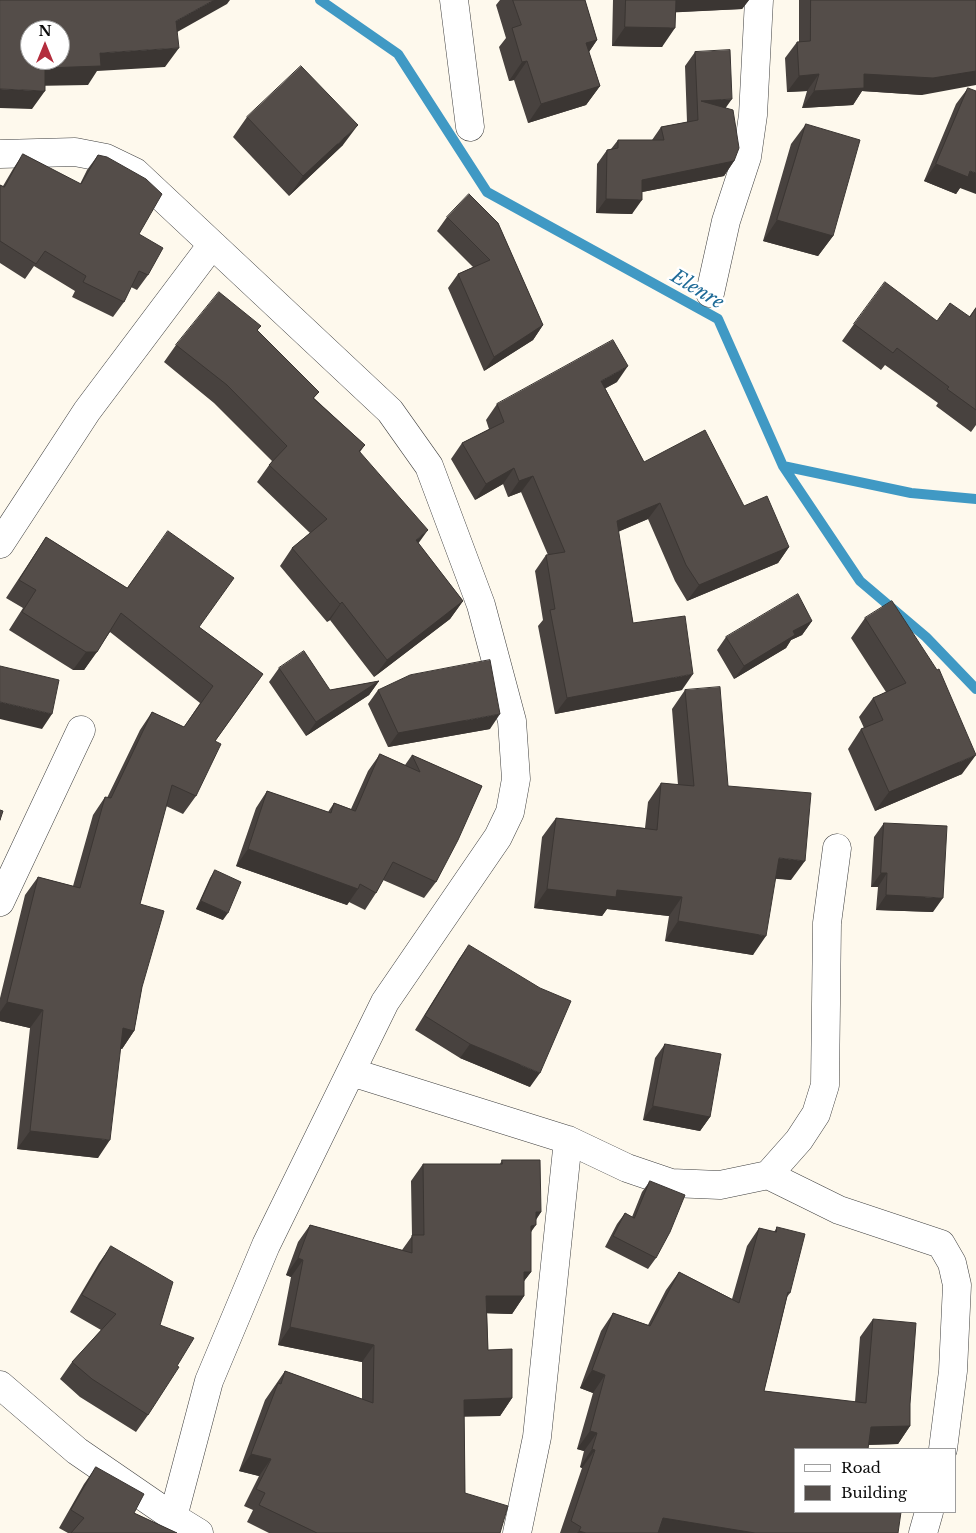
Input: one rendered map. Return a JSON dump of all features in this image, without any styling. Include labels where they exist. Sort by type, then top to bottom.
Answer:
[{"type":"street","points":[[454,0],[470,127]]},
{"type":"street","points":[[710,293],[726,221],[747,157],[753,115],[759,0]]},
{"type":"street","points":[[0,154],[75,152],[106,158],[134,172],[211,246],[390,411],[429,466],[481,605],[512,722],[516,779],[510,812],[498,837],[385,1002],[266,1245],[209,1381],[173,1517]]},
{"type":"street","points":[[0,544],[87,411],[211,246]]},
{"type":"street","points":[[0,902],[82,730]]},
{"type":"street","points":[[351,1072],[568,1140],[627,1168],[672,1183],[720,1185],[768,1175],[798,1140],[816,1114],[825,1085],[827,924],[837,848]]},
{"type":"street","points":[[517,1533],[537,1437],[568,1140]]},
{"type":"street","points":[[768,1175],[839,1210],[941,1244],[952,1263],[957,1285],[953,1371],[943,1448]]},
{"type":"street","points":[[0,1385],[77,1451],[199,1533]]},
{"type":"street","points":[[923,1533],[929,1513]]},
{"type":"building","points":[[0,0],[214,0],[176,21],[179,48],[100,53],[101,66],[70,67],[70,20],[20,20],[20,70],[45,70],[45,91],[0,89]]},
{"type":"building","points":[[513,0],[585,0],[597,40],[586,43],[600,86],[541,104],[527,61],[522,62],[512,28],[521,25]]},
{"type":"building","points":[[626,0],[676,0],[675,28],[625,27]]},
{"type":"building","points":[[811,0],[976,0],[976,71],[933,78],[864,74],[864,88],[814,91],[819,74],[799,76],[797,42],[810,41]]},
{"type":"building","points":[[730,50],[732,99],[701,101],[733,110],[739,148],[734,161],[642,180],[642,200],[606,199],[607,150],[618,148],[618,140],[664,140],[661,127],[698,120],[695,52]]},
{"type":"building","points":[[301,66],[358,125],[303,176],[247,117]]},
{"type":"building","points":[[968,88],[976,91],[976,173],[970,171],[968,177],[936,164]]},
{"type":"building","points":[[806,124],[860,140],[833,236],[777,220]]},
{"type":"building","points":[[23,154],[81,184],[98,155],[107,157],[146,179],[162,194],[139,234],[163,248],[148,275],[139,271],[124,302],[83,282],[86,276],[45,251],[36,264],[0,241],[0,185],[4,187]]},
{"type":"building","points":[[469,194],[498,223],[543,325],[494,357],[458,274],[490,260],[447,217]]},
{"type":"building","points":[[885,282],[937,321],[950,303],[970,317],[976,308],[976,410],[897,348],[893,353],[854,324]]},
{"type":"building","points":[[219,292],[261,326],[257,330],[319,392],[313,398],[365,445],[359,451],[428,530],[416,540],[463,601],[387,660],[342,602],[340,604],[292,548],[327,519],[269,465],[287,446],[227,385],[176,345]]},
{"type":"building","points":[[613,340],[628,366],[601,381],[644,462],[705,430],[744,506],[767,496],[789,547],[699,585],[686,565],[660,503],[617,521],[633,623],[685,616],[693,674],[567,698],[550,610],[555,609],[546,555],[565,552],[533,476],[519,481],[514,468],[486,484],[462,443],[504,422],[497,404]]},
{"type":"building","points":[[168,531],[234,578],[199,627],[263,674],[215,741],[221,744],[196,796],[172,785],[140,904],[164,911],[142,987],[134,1031],[123,1028],[110,1140],[30,1131],[43,1010],[7,1002],[38,877],[80,888],[105,797],[111,798],[152,712],[184,727],[213,686],[121,613],[97,652],[86,652],[22,612],[36,590],[19,580],[46,537],[127,588]]},
{"type":"building","points":[[798,594],[812,621],[793,631],[795,635],[744,666],[726,637]]},
{"type":"building","points":[[892,601],[937,670],[939,669],[976,755],[889,792],[861,729],[883,720],[873,698],[906,683],[865,618]]},
{"type":"building","points":[[304,651],[330,690],[379,681],[316,722],[279,668]]},
{"type":"building","points":[[490,660],[500,714],[398,733],[378,690],[410,675]]},
{"type":"building","points":[[0,666],[59,680],[52,714],[0,702]]},
{"type":"building","points":[[720,687],[728,786],[811,793],[805,861],[779,858],[766,936],[678,921],[682,897],[617,890],[616,897],[547,889],[556,818],[657,830],[661,783],[694,786],[685,690]]},
{"type":"building","points":[[380,754],[420,772],[412,755],[482,786],[458,840],[436,882],[393,862],[376,893],[360,884],[358,889],[248,849],[267,791],[331,813],[334,803],[355,811]]},
{"type":"building","points":[[884,823],[947,826],[943,898],[886,895],[887,873],[881,873]]},
{"type":"building","points":[[215,870],[241,882],[228,913],[201,901]]},
{"type":"building","points":[[469,945],[540,988],[571,1001],[540,1073],[470,1044],[425,1016]]},
{"type":"building","points":[[665,1044],[721,1054],[710,1117],[653,1106]]},
{"type":"building","points":[[502,1160],[540,1160],[541,1212],[536,1212],[536,1225],[531,1226],[531,1272],[524,1272],[524,1296],[486,1296],[488,1350],[512,1349],[512,1398],[464,1400],[465,1493],[508,1506],[500,1533],[317,1533],[259,1505],[265,1493],[256,1489],[271,1459],[251,1454],[278,1383],[281,1384],[285,1371],[373,1403],[374,1345],[290,1327],[303,1260],[298,1258],[310,1225],[412,1253],[412,1235],[424,1235],[423,1164],[502,1164]]},
{"type":"building","points":[[650,1181],[685,1195],[670,1232],[656,1258],[613,1236],[625,1213],[634,1218]]},
{"type":"building","points":[[777,1227],[805,1234],[790,1293],[788,1292],[764,1391],[866,1403],[873,1319],[916,1323],[910,1426],[871,1427],[868,1448],[794,1448],[794,1513],[901,1513],[898,1533],[755,1533],[663,1518],[658,1533],[586,1533],[579,1531],[581,1527],[571,1521],[595,1450],[592,1449],[597,1433],[590,1431],[605,1375],[592,1370],[613,1313],[650,1326],[679,1272],[739,1303],[759,1228],[776,1232]]},
{"type":"building","points":[[111,1246],[173,1282],[160,1325],[194,1338],[177,1366],[179,1367],[148,1415],[92,1379],[72,1362],[116,1314],[82,1295]]},
{"type":"building","points":[[96,1467],[144,1494],[134,1513],[177,1533],[71,1533],[84,1518],[71,1510]]},
{"type":"waterway","name":"Elenre","points":[[320,0],[398,54],[487,192],[718,319],[783,466],[860,581],[926,637],[976,689]]},
{"type":"waterway","points":[[783,466],[911,493],[976,499]]}]
